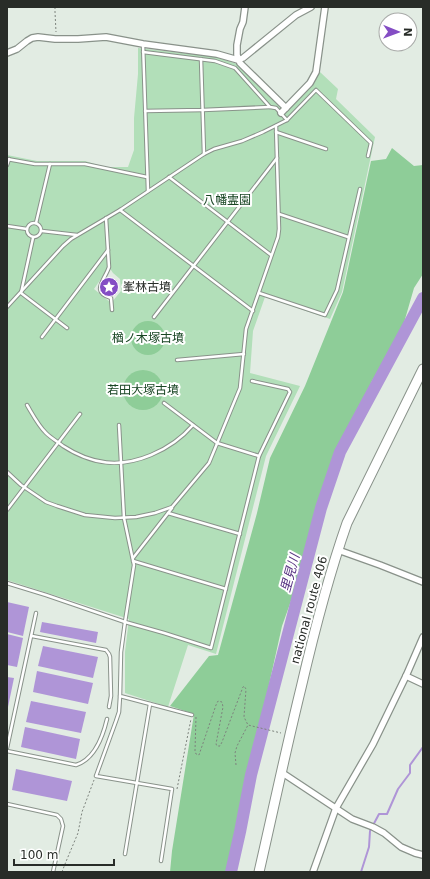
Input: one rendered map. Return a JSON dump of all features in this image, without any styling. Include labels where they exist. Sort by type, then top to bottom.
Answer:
[{"type":"highway","name":"national route 406","points":[[258,872],[313,636],[328,579],[347,524],[423,369]]},
{"type":"street","points":[[245,7],[237,45],[238,60],[286,108]]},
{"type":"street","points":[[7,53],[17,49],[32,38],[38,37],[55,39],[106,37],[143,44],[217,54],[238,60],[296,15],[311,7]]},
{"type":"street","points":[[281,113],[310,83],[316,72],[325,7]]},
{"type":"street","points":[[338,550],[423,582]]},
{"type":"street","points":[[313,872],[336,808],[373,744],[423,637]]},
{"type":"street","points":[[406,676],[423,684]]},
{"type":"street","points":[[282,772],[356,821],[384,833],[401,848],[415,854],[423,855]]},
{"type":"lane","points":[[143,44],[148,191]]},
{"type":"lane","points":[[143,52],[214,61],[235,68],[270,107]]},
{"type":"lane","points":[[201,60],[204,154]]},
{"type":"lane","points":[[7,307],[63,246],[77,236],[120,210],[204,154],[214,149],[242,141],[287,120],[316,90],[371,143],[368,156]]},
{"type":"lane","points":[[145,111],[270,107],[276,108],[287,120]]},
{"type":"lane","points":[[133,560],[172,507],[209,463],[240,388],[246,329],[279,229],[276,126]]},
{"type":"lane","points":[[276,132],[326,149]]},
{"type":"lane","points":[[154,317],[277,158]]},
{"type":"lane","points":[[7,165],[8,159],[35,164],[85,164],[147,177]]},
{"type":"lane","points":[[36,223],[50,164]]},
{"type":"lane","points":[[169,177],[271,255]]},
{"type":"lane","points":[[259,293],[325,314],[337,290],[360,189]]},
{"type":"lane","points":[[120,210],[252,311]]},
{"type":"lane","points":[[279,214],[348,237]]},
{"type":"lane","points":[[106,218],[109,267],[107,274],[100,284],[100,290],[106,296],[112,298],[112,310]]},
{"type":"lane","points":[[34,238],[28,234],[27,229],[30,224],[36,223],[41,226],[42,231]]},
{"type":"lane","points":[[7,226],[27,229]]},
{"type":"lane","points":[[42,231],[77,236]]},
{"type":"lane","points":[[34,238],[38,237],[42,231]]},
{"type":"lane","points":[[21,292],[34,238]]},
{"type":"lane","points":[[42,337],[108,250]]},
{"type":"lane","points":[[21,292],[67,328]]},
{"type":"lane","points":[[177,360],[244,354]]},
{"type":"lane","points":[[7,583],[125,622],[211,648],[259,456],[290,392],[288,389],[252,381]]},
{"type":"lane","points":[[164,403],[217,443],[259,456]]},
{"type":"lane","points":[[28,405],[39,425],[58,443],[87,458],[106,463],[121,463],[144,458],[177,441],[193,425]]},
{"type":"lane","points":[[7,510],[80,414]]},
{"type":"lane","points":[[119,425],[124,518],[134,565],[121,652],[119,712],[96,776],[172,789],[161,861]]},
{"type":"lane","points":[[7,472],[24,487],[46,502],[75,513],[105,518],[124,518],[145,516],[172,507]]},
{"type":"lane","points":[[168,513],[240,534]]},
{"type":"lane","points":[[133,560],[226,589]]},
{"type":"lane","points":[[36,613],[7,750],[76,765],[87,760],[92,754],[101,737],[107,719]]},
{"type":"lane","points":[[32,636],[106,650],[110,657],[111,696],[109,707]]},
{"type":"lane","points":[[120,696],[192,715]]},
{"type":"lane","points":[[125,854],[150,704]]},
{"type":"lane","points":[[7,804],[57,815],[61,819],[63,826],[53,872]]},
{"type":"path","points":[[55,7],[55,39]]},
{"type":"path","points":[[192,715],[196,717],[195,751],[196,754],[199,755],[218,700],[222,702],[223,707],[216,744],[217,746],[220,746],[244,686],[246,689],[244,717],[248,724],[290,736]]},
{"type":"path","points":[[172,789],[177,790],[192,715]]},
{"type":"path","points":[[236,765],[235,753],[237,746],[248,724]]},
{"type":"path","points":[[62,872],[78,833],[82,812],[96,776]]},
{"type":"green space","name":"八幡霊園","points":[[138,48],[216,57],[237,64],[286,113],[320,72],[338,89],[336,99],[375,137],[342,292],[330,319],[265,297],[253,331],[250,373],[300,386],[266,456],[216,654],[188,645],[168,707],[125,693],[125,652],[129,619],[7,580],[7,155],[37,161],[85,161],[105,167],[128,167],[134,150],[134,118],[138,74]],"holes":[[[109,267],[120,279],[121,291],[111,303],[94,289]]]},
{"type":"green space","points":[[392,148],[414,166],[423,165],[423,274],[414,288],[401,333],[372,381],[340,448],[330,482],[317,516],[310,548],[282,626],[259,730],[246,805],[227,872],[170,872],[194,714],[170,706],[209,656],[218,655],[257,513],[270,458],[305,386],[343,292],[371,161],[386,159]]},
{"type":"green space","name":"楢ノ木塚古墳","points":[[148,321],[154,322],[160,326],[164,332],[164,344],[160,350],[154,354],[148,355],[142,354],[136,350],[132,344],[131,338],[132,332],[136,326],[142,322]]},
{"type":"green space","name":"若田大塚古墳","points":[[143,370],[151,372],[157,376],[161,382],[163,390],[161,398],[157,404],[151,408],[143,410],[135,408],[129,404],[125,398],[123,390],[125,382],[129,376],[135,372]]},
{"type":"shaded area","points":[[7,602],[29,607],[23,636],[7,632]]},
{"type":"shaded area","points":[[42,622],[98,632],[96,643],[40,632]]},
{"type":"shaded area","points":[[7,634],[23,638],[17,667],[7,665]]},
{"type":"shaded area","points":[[43,646],[98,657],[93,678],[38,666]]},
{"type":"shaded area","points":[[37,671],[93,683],[88,704],[33,692]]},
{"type":"shaded area","points":[[7,677],[14,678],[8,707],[7,707]]},
{"type":"shaded area","points":[[31,701],[86,712],[81,733],[26,722]]},
{"type":"shaded area","points":[[25,727],[80,739],[76,759],[21,747]]},
{"type":"shaded area","points":[[16,769],[72,781],[67,801],[12,790]]},
{"type":"waterway","name":"里見川","points":[[231,872],[251,775],[321,508],[340,452],[423,298]]},
{"type":"waterway","points":[[361,872],[369,847],[370,831],[379,814],[387,814],[398,789],[410,773],[410,765],[423,747]]},
{"type":"place","name":"峯林古墳","points":[[109,287]]}]
